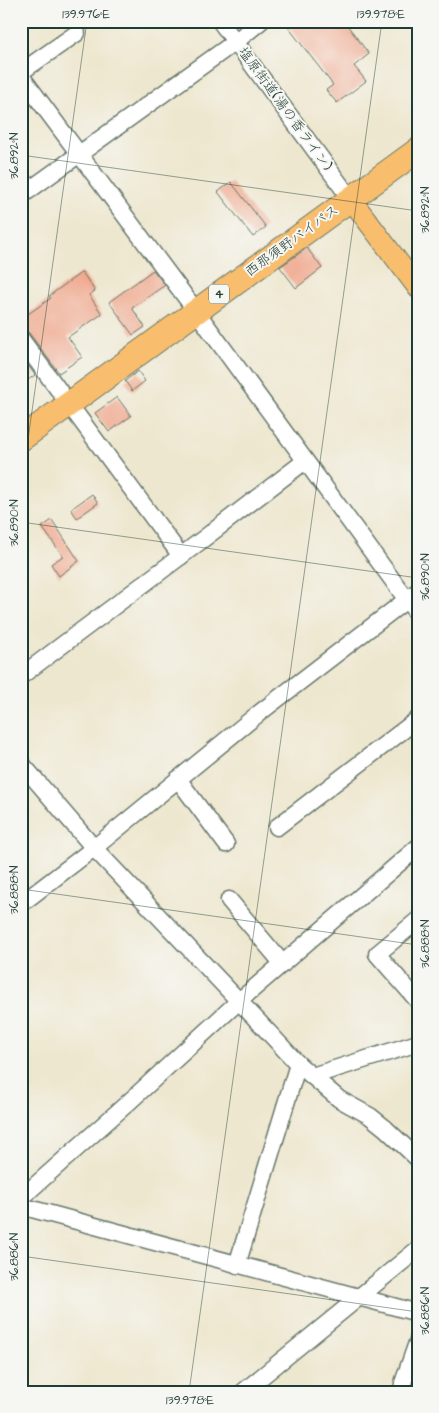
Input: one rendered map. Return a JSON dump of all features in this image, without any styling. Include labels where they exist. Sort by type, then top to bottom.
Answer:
[{"type":"highway","name":"西那須野バイパス","points":[[21,439],[418,150]]},
{"type":"main road","points":[[350,198],[418,288]]},
{"type":"street","name":"塩原街道(湯の香ライン)","points":[[220,21],[350,198]]},
{"type":"street","points":[[21,196],[235,42],[261,21]]},
{"type":"street","points":[[77,33],[21,74],[305,461],[412,595],[418,615]]},
{"type":"street","points":[[21,339],[181,556]]},
{"type":"street","points":[[21,676],[305,461]]},
{"type":"street","points":[[21,904],[94,848],[258,714],[412,595]]},
{"type":"street","points":[[277,827],[418,719]]},
{"type":"street","points":[[21,763],[94,848],[298,1064],[339,1099],[370,1116],[418,1160]]},
{"type":"street","points":[[178,779],[226,844]]},
{"type":"street","points":[[21,1198],[239,1001],[418,847]]},
{"type":"street","points":[[229,900],[283,964]]},
{"type":"street","points":[[417,922],[377,954],[418,1000]]},
{"type":"street","points":[[312,1076],[418,1043]]},
{"type":"street","points":[[237,1265],[298,1064]]},
{"type":"street","points":[[21,1206],[418,1313]]},
{"type":"street","points":[[243,1392],[418,1249]]},
{"type":"street","points":[[402,1392],[403,1383],[418,1340]]},
{"type":"building","points":[[296,21],[344,21],[369,54],[354,66],[366,81],[337,103],[326,90],[333,85],[288,27]]},
{"type":"building","points":[[231,182],[266,227],[253,237],[218,192]]},
{"type":"building","points":[[307,248],[322,268],[296,288],[280,267]]},
{"type":"building","points":[[153,270],[165,285],[132,308],[145,327],[133,335],[109,302]]},
{"type":"building","points":[[82,272],[95,291],[89,295],[102,314],[68,337],[82,357],[59,373],[29,333],[21,327],[21,319],[51,298],[49,296]]},
{"type":"building","points":[[21,356],[35,375],[21,385]]},
{"type":"building","points":[[138,371],[145,381],[132,391],[125,381]]},
{"type":"building","points":[[117,397],[131,416],[109,432],[95,413]]},
{"type":"building","points":[[92,494],[98,503],[77,518],[71,509]]},
{"type":"building","points":[[52,520],[79,561],[59,576],[51,564],[63,556],[42,527]]}]
